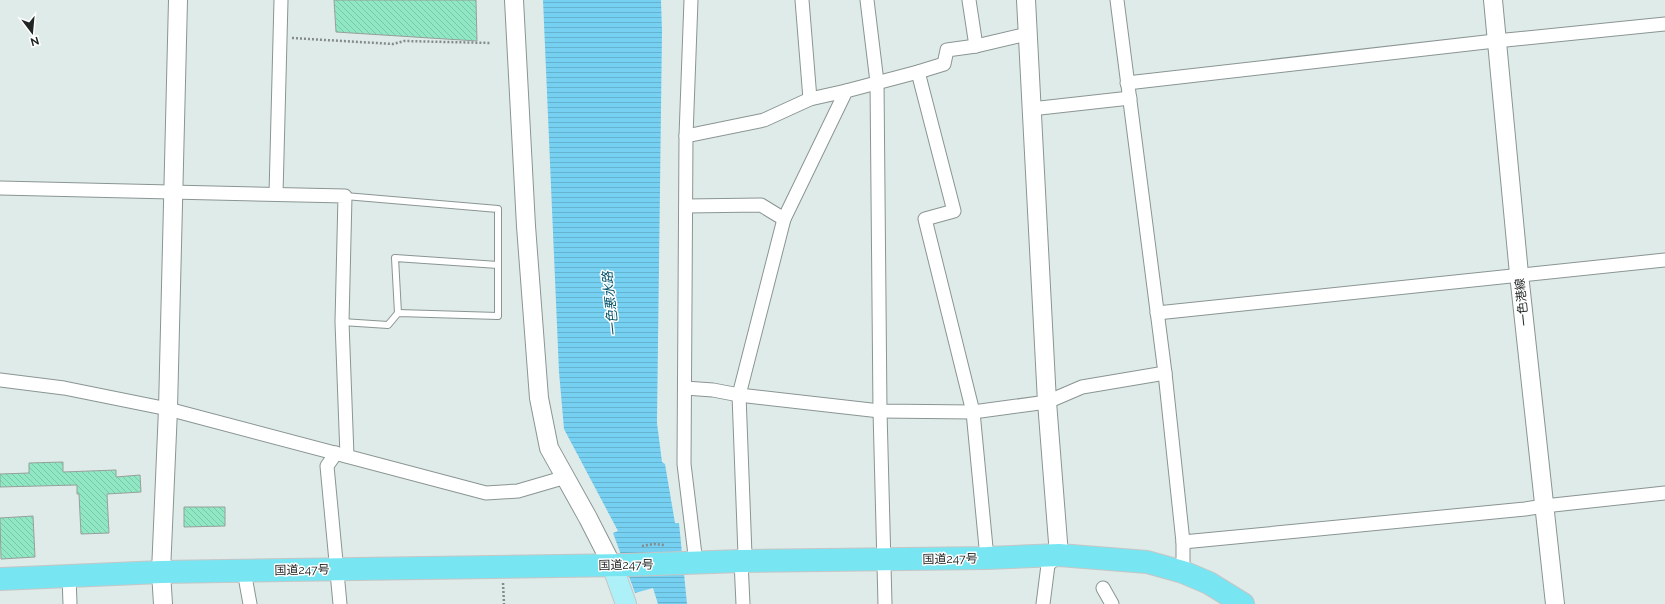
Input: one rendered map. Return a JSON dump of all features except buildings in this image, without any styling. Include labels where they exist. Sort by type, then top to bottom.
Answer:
[{"type":"highway","name":"国道247号","points":[[0,579],[162,572],[690,564],[742,561],[884,560],[1059,555],[1147,562],[1183,572],[1209,583],[1243,604]]},
{"type":"main road","points":[[619,565],[626,604]]},
{"type":"street","points":[[163,604],[162,572],[168,409],[178,0]]},
{"type":"street","points":[[276,194],[281,0]]},
{"type":"street","points":[[514,0],[526,226],[538,398],[549,448],[588,518],[619,565]]},
{"type":"street","points":[[802,0],[810,99]]},
{"type":"street","points":[[867,0],[876,82],[880,411],[885,604]]},
{"type":"street","points":[[969,0],[976,46]]},
{"type":"street","points":[[1026,0],[1047,402],[1059,555],[1048,565],[1043,604]]},
{"type":"street","points":[[1117,0],[1165,373],[1183,542],[1183,572]]},
{"type":"street","name":"一色港線","points":[[1493,0],[1519,274],[1555,604]]},
{"type":"street","points":[[690,564],[684,464],[686,136],[693,1]]},
{"type":"street","points":[[1127,83],[1496,41],[1665,24]]},
{"type":"street","points":[[686,136],[764,120],[810,99],[846,91],[944,64],[947,50],[976,46],[1027,34]]},
{"type":"street","points":[[918,72],[954,211],[925,219],[973,412],[987,558]]},
{"type":"street","points":[[743,604],[742,561],[745,555],[739,395],[784,219],[846,91]]},
{"type":"street","points":[[1031,109],[1130,98]]},
{"type":"street","points":[[0,188],[345,196],[341,455]]},
{"type":"street","points":[[686,206],[761,205],[784,219]]},
{"type":"street","points":[[1157,313],[1519,274],[1665,260]]},
{"type":"street","points":[[685,388],[713,390],[739,395],[880,411],[973,412],[1047,402],[1082,387],[1165,373]]},
{"type":"street","points":[[0,380],[64,388],[168,409],[486,493],[518,491],[566,477]]},
{"type":"street","points":[[340,604],[327,466],[341,455]]},
{"type":"street","points":[[1183,542],[1665,494]]},
{"type":"street","points":[[244,571],[250,604]]},
{"type":"street","points":[[69,576],[70,604]]},
{"type":"street","points":[[1103,588],[1112,604]]},
{"type":"lane","points":[[345,196],[498,209],[498,316],[398,313]]},
{"type":"lane","points":[[342,322],[388,325],[398,313],[395,258],[498,265]]},
{"type":"path","points":[[280,37],[393,44],[404,41],[491,43]]},
{"type":"path","points":[[503,576],[504,604]]},
{"type":"water","name":"一色悪水路","points":[[543,0],[661,0],[662,31],[657,423],[662,462],[665,464],[675,523],[679,523],[687,604],[658,604],[653,588],[635,593],[613,533],[618,531],[564,429],[559,372]]}]
